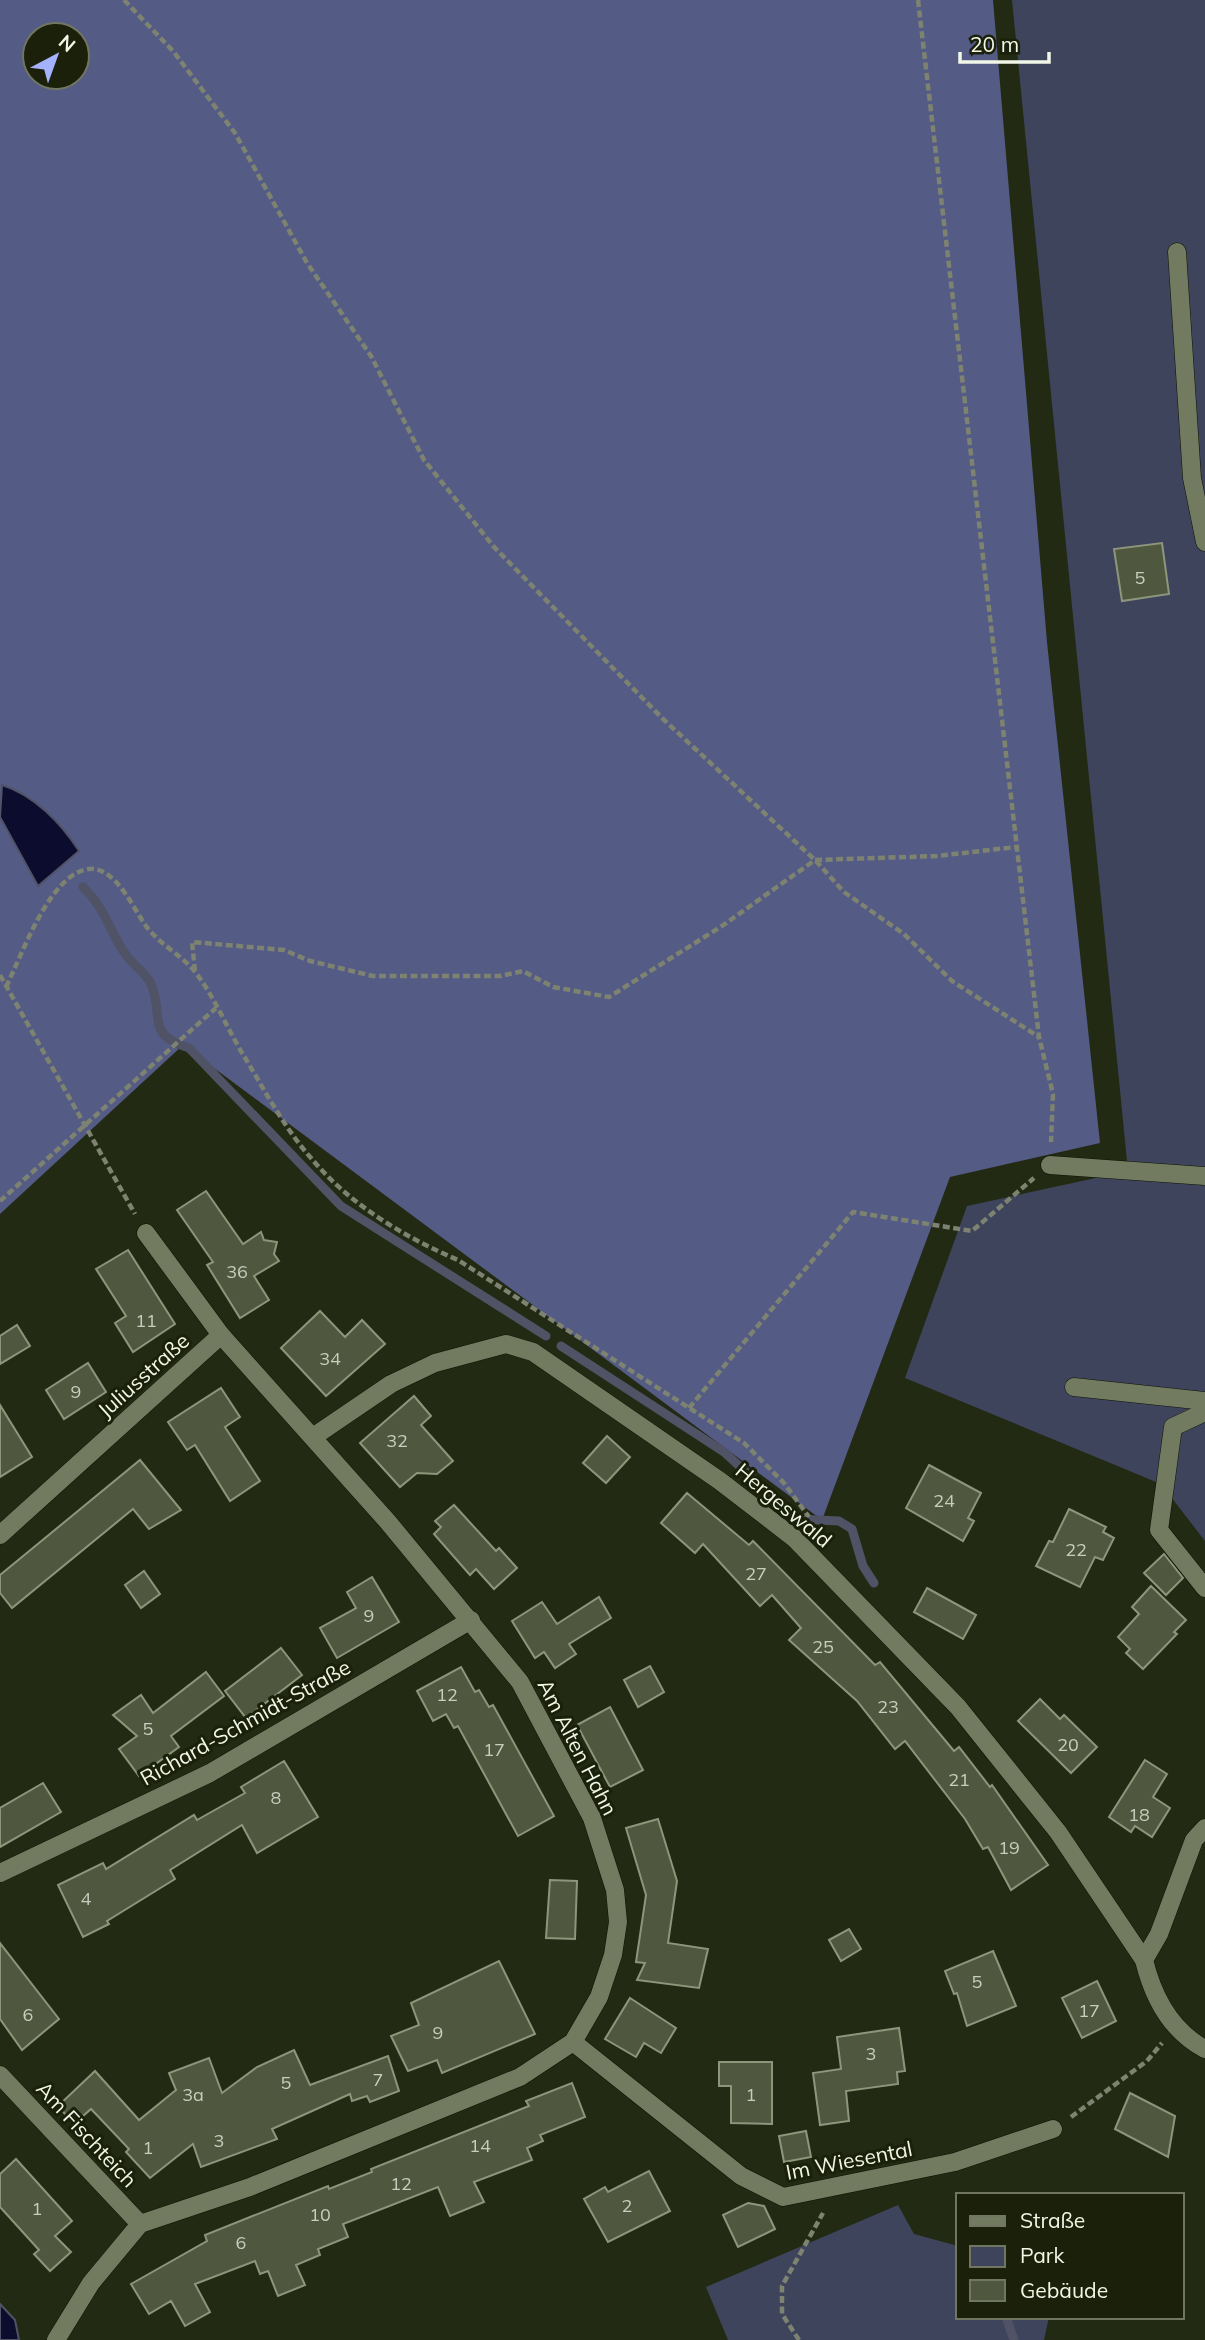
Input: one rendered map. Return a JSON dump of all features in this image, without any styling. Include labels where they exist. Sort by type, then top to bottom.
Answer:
[{"type":"street","points":[[1177,252],[1192,478],[1205,542]]},
{"type":"street","points":[[1050,1165],[1205,1176]]},
{"type":"street","name":"Juliusstraße","points":[[0,1535],[221,1335],[146,1233]]},
{"type":"street","name":"Am Alten Hahn","points":[[140,2224],[250,2187],[520,2077],[573,2042],[599,1997],[613,1955],[618,1922],[615,1890],[592,1818],[520,1682],[471,1620],[221,1335]]},
{"type":"street","name":"Hergeswald","points":[[313,1437],[391,1384],[435,1363],[506,1344],[533,1352],[720,1481],[794,1538],[958,1707],[1058,1832],[1144,1960],[1150,1983],[1176,2026],[1187,2040],[1205,2049]]},
{"type":"street","points":[[1074,1387],[1205,1401]]},
{"type":"street","points":[[1203,1585],[1159,1530],[1173,1427],[1205,1412]]},
{"type":"street","name":"Richard-Schmidt-Straße","points":[[0,1873],[210,1773],[471,1620]]},
{"type":"street","points":[[1144,1960],[1158,1934],[1194,1840],[1205,1828]]},
{"type":"street","name":"Im Wiesental","points":[[573,2042],[741,2176],[783,2197],[955,2162],[1054,2129]]},
{"type":"street","name":"Am Fischteich","points":[[0,2075],[140,2224]]},
{"type":"street","points":[[56,2340],[91,2283],[140,2224]]},
{"type":"path","points":[[124,0],[173,51],[235,133],[307,263],[371,356],[424,460],[494,547],[662,718],[815,860],[844,892],[904,934],[952,981],[1039,1037]]},
{"type":"path","points":[[689,1408],[853,1212],[972,1231],[1050,1165],[1053,1094],[1039,1037],[967,400],[918,0]]},
{"type":"path","points":[[195,972],[192,942],[284,950],[310,961],[373,976],[500,976],[523,971],[553,987],[610,997],[722,926],[815,860],[937,856],[1016,847]]},
{"type":"path","points":[[6,986],[46,906],[58,888],[73,873],[90,868],[106,872],[156,940],[195,972],[310,1158],[349,1197],[424,1246],[458,1260],[744,1443],[784,1483],[816,1527]]},
{"type":"path","points":[[0,975],[146,1233]]},
{"type":"path","points":[[0,1201],[84,1123],[216,1008]]},
{"type":"path","points":[[1054,2129],[1147,2061],[1176,2026]]},
{"type":"path","points":[[799,2340],[782,2314],[782,2286],[838,2187]]},
{"type":"green space","points":[[1012,0],[1205,0],[1205,1541],[1161,1484],[905,1378],[967,1206],[1128,1171]]},
{"type":"green space","points":[[898,2205],[914,2234],[956,2245],[956,2319],[1049,2319],[1044,2340],[728,2340],[706,2287]]},
{"type":"shaded area","points":[[0,0],[993,0],[1047,642],[1100,1143],[950,1177],[822,1520],[183,1045],[0,1214]]},
{"type":"shaded area","points":[[2,785],[25,796],[46,811],[79,851],[38,886],[0,817]]},
{"type":"shaded area","points":[[0,2304],[15,2320],[19,2340],[0,2340]]},
{"type":"building","points":[[1162,543],[1169,594],[1122,601],[1114,549]]},
{"type":"building","points":[[206,1191],[243,1244],[261,1232],[264,1240],[277,1242],[274,1254],[279,1261],[254,1276],[269,1300],[240,1318],[207,1265],[213,1262],[177,1210]]},
{"type":"building","points":[[128,1250],[175,1324],[133,1352],[115,1323],[126,1316],[96,1269]]},
{"type":"building","points":[[320,1311],[345,1337],[362,1320],[385,1344],[326,1396],[281,1348]]},
{"type":"building","points":[[17,1325],[30,1346],[0,1364],[0,1336]]},
{"type":"building","points":[[88,1363],[106,1392],[64,1419],[46,1390]]},
{"type":"building","points":[[221,1388],[240,1417],[225,1427],[260,1481],[230,1501],[195,1445],[187,1450],[168,1422]]},
{"type":"building","points":[[414,1396],[431,1416],[421,1425],[453,1461],[437,1474],[417,1473],[400,1487],[360,1443]]},
{"type":"building","points":[[0,1405],[32,1457],[0,1477]]},
{"type":"building","points":[[607,1436],[630,1457],[606,1483],[583,1463]]},
{"type":"building","points":[[140,1460],[181,1510],[149,1529],[133,1509],[12,1608],[0,1593],[0,1575]]},
{"type":"building","points":[[929,1465],[981,1493],[968,1518],[974,1521],[963,1541],[906,1508]]},
{"type":"building","points":[[687,1493],[749,1545],[753,1541],[875,1665],[880,1662],[954,1751],[959,1747],[990,1787],[992,1785],[1048,1865],[1011,1890],[988,1847],[983,1849],[965,1819],[905,1741],[895,1749],[857,1701],[789,1640],[801,1628],[772,1595],[760,1606],[703,1544],[695,1553],[661,1523]]},
{"type":"building","points":[[454,1505],[496,1551],[499,1548],[517,1568],[494,1589],[476,1569],[470,1575],[434,1534],[441,1527],[435,1521]]},
{"type":"building","points":[[1069,1509],[1106,1527],[1103,1532],[1114,1538],[1103,1560],[1095,1557],[1080,1587],[1036,1566],[1049,1541],[1053,1542]]},
{"type":"building","points":[[1164,1554],[1183,1578],[1166,1595],[1144,1573]]},
{"type":"building","points":[[144,1571],[160,1594],[141,1608],[125,1585]]},
{"type":"building","points":[[372,1577],[399,1622],[337,1658],[320,1628],[356,1608],[347,1592]]},
{"type":"building","points":[[1151,1586],[1186,1620],[1174,1632],[1177,1634],[1143,1669],[1126,1653],[1130,1649],[1118,1637],[1139,1614],[1132,1607]]},
{"type":"building","points":[[927,1588],[976,1615],[963,1639],[914,1612]]},
{"type":"building","points":[[599,1597],[611,1618],[569,1644],[576,1654],[555,1668],[544,1652],[535,1658],[512,1621],[542,1602],[557,1624]]},
{"type":"building","points":[[281,1648],[302,1675],[246,1718],[225,1691]]},
{"type":"building","points":[[650,1666],[664,1692],[638,1707],[624,1680]]},
{"type":"building","points":[[461,1667],[475,1692],[479,1690],[489,1707],[493,1705],[554,1816],[518,1836],[458,1726],[454,1728],[446,1714],[433,1721],[417,1691]]},
{"type":"building","points":[[206,1672],[224,1696],[171,1736],[179,1747],[139,1776],[119,1749],[137,1736],[113,1715],[141,1695],[153,1713]]},
{"type":"building","points":[[1040,1699],[1060,1719],[1064,1715],[1097,1747],[1071,1773],[1018,1721]]},
{"type":"building","points":[[610,1707],[643,1770],[610,1787],[577,1725]]},
{"type":"building","points":[[1145,1760],[1167,1774],[1153,1797],[1170,1808],[1152,1837],[1135,1826],[1131,1832],[1109,1817]]},
{"type":"building","points":[[284,1761],[318,1817],[257,1853],[242,1825],[170,1870],[175,1879],[107,1921],[109,1924],[83,1937],[58,1885],[103,1863],[106,1869],[194,1815],[197,1820],[245,1793],[241,1787]]},
{"type":"building","points":[[43,1783],[61,1812],[0,1847],[0,1808]]},
{"type":"building","points":[[658,1819],[677,1881],[668,1943],[708,1949],[699,1988],[637,1980],[645,1963],[636,1962],[646,1895],[626,1828]]},
{"type":"building","points":[[550,1880],[577,1881],[575,1939],[546,1938]]},
{"type":"building","points":[[849,1929],[861,1949],[841,1961],[829,1940]]},
{"type":"building","points":[[0,1943],[59,2019],[22,2050],[0,2019]]},
{"type":"building","points":[[993,1951],[1016,2006],[967,2026],[957,1993],[954,1994],[945,1971]]},
{"type":"building","points":[[499,1961],[535,2034],[442,2073],[437,2060],[408,2071],[391,2036],[419,2025],[411,2003]]},
{"type":"building","points":[[1097,1981],[1116,2021],[1082,2038],[1062,1998]]},
{"type":"building","points":[[630,1998],[676,2028],[661,2053],[644,2043],[636,2057],[605,2039]]},
{"type":"building","points":[[899,2028],[905,2071],[897,2072],[898,2084],[846,2091],[849,2121],[820,2125],[813,2073],[841,2069],[837,2037]]},
{"type":"building","points":[[294,2050],[310,2085],[388,2056],[399,2091],[370,2102],[367,2096],[352,2101],[350,2094],[272,2129],[277,2139],[201,2167],[193,2144],[150,2178],[126,2152],[129,2149],[91,2109],[74,2124],[58,2106],[95,2071],[139,2120],[176,2090],[169,2073],[209,2058],[222,2093],[257,2067]]},
{"type":"building","points":[[719,2062],[772,2062],[772,2124],[731,2123],[731,2086],[719,2086]]},
{"type":"building","points":[[572,2083],[585,2117],[540,2135],[543,2141],[527,2148],[532,2160],[474,2182],[484,2202],[450,2216],[438,2187],[343,2224],[348,2237],[318,2249],[320,2255],[296,2265],[305,2285],[278,2296],[268,2271],[260,2274],[255,2261],[195,2284],[210,2312],[185,2326],[171,2301],[149,2314],[131,2284],[207,2241],[205,2235],[328,2186],[329,2189],[372,2172],[371,2169],[529,2106],[526,2101]]},
{"type":"building","points":[[1130,2093],[1175,2116],[1168,2157],[1115,2129]]},
{"type":"building","points":[[806,2131],[811,2157],[784,2162],[779,2136]]},
{"type":"building","points":[[16,2159],[72,2221],[55,2236],[71,2252],[50,2271],[34,2254],[39,2250],[0,2207],[0,2174]]},
{"type":"building","points":[[649,2171],[670,2211],[608,2242],[584,2199],[605,2187],[608,2192]]},
{"type":"building","points":[[748,2203],[764,2206],[775,2229],[738,2247],[723,2215]]},
{"type":"waterway","points":[[83,887],[103,913],[126,955],[149,980],[155,995],[158,1023],[166,1037],[189,1048],[341,1206],[546,1336]]},
{"type":"waterway","points":[[561,1346],[724,1452],[797,1519],[839,1521],[852,1529],[863,1566],[874,1583]]},
{"type":"waterway","points":[[1007,2319],[1014,2340]]}]
